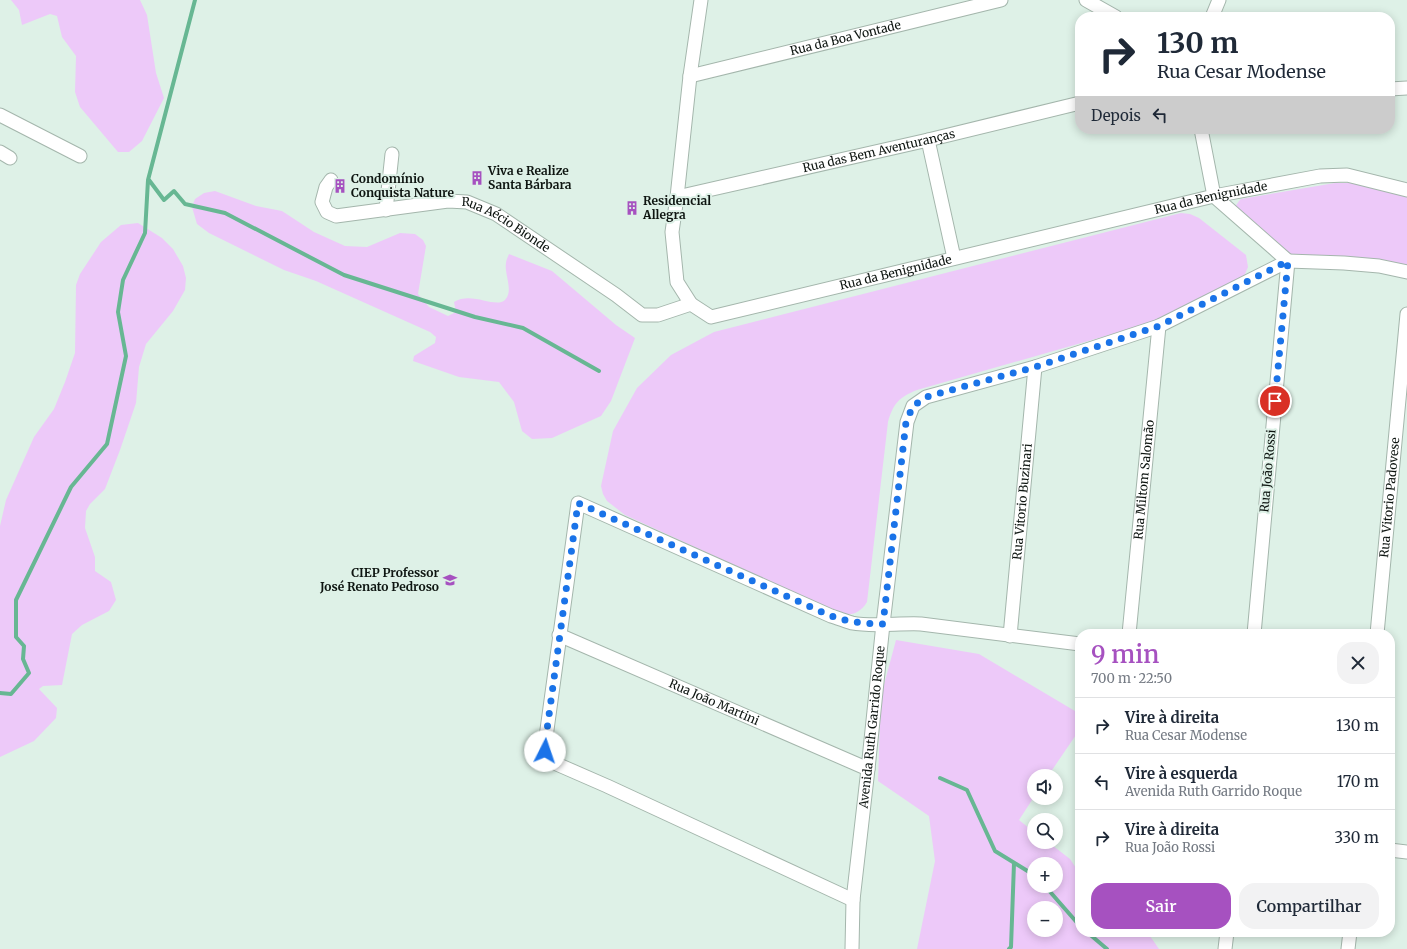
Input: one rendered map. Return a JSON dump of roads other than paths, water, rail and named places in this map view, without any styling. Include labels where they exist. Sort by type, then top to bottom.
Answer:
[{"type":"street","name":"Rua da Benignidade","points":[[701,0],[690,76],[672,232],[677,282],[691,304],[711,317],[1214,196],[1320,176],[1346,175],[1407,190]]},
{"type":"street","name":"Rua da Boa Vontade","points":[[690,76],[1001,0]]},
{"type":"street","points":[[1086,0],[1107,12]]},
{"type":"street","points":[[1214,12],[1219,0]]},
{"type":"street","points":[[1395,89],[1407,88]]},
{"type":"street","name":"Rua das Bem Aventuranças","points":[[677,198],[1075,104]]},
{"type":"street","points":[[0,115],[80,156]]},
{"type":"street","points":[[1201,134],[1214,196],[1288,261]]},
{"type":"street","points":[[928,140],[954,258]]},
{"type":"street","points":[[386,210],[392,154]]},
{"type":"street","name":"Rua Aécio Bionde","points":[[328,184],[322,202],[327,212],[336,216],[448,200],[467,202],[496,214],[616,294],[642,315],[658,315],[691,304]]},
{"type":"street","name":"Avenida Ruth Garrido Roque","points":[[852,949],[853,900],[883,624],[906,422],[913,406],[926,397],[1035,367],[1159,326],[1288,261],[1379,266],[1407,272]]},
{"type":"street","name":"Rua João Rossi","points":[[1254,629],[1288,261]]},
{"type":"street","name":"Rua Vitorio Padovese","points":[[1377,629],[1407,314]]},
{"type":"street","name":"Rua Miltom Salomão","points":[[1129,629],[1159,326]]},
{"type":"street","name":"Rua Vitorio Buzinari","points":[[1010,636],[1035,367]]},
{"type":"street","points":[[853,900],[614,789],[552,762],[545,751],[546,737],[578,503],[831,616],[852,622],[868,624],[921,624],[1075,643]]},
{"type":"street","name":"Rua João Martini","points":[[559,635],[868,769]]},
{"type":"street","points":[[1395,851],[1407,852]]},
{"type":"street","points":[[1225,949],[1226,937]]},
{"type":"street","points":[[1348,949],[1349,937]]},
{"type":"waterway","points":[[0,693],[11,694],[29,673],[23,659],[24,646],[16,637],[16,600],[71,487],[107,444],[126,356],[118,312],[123,280],[145,233],[148,180],[195,0]]},
{"type":"waterway","points":[[149,180],[164,200],[174,191],[185,204],[225,213],[344,275],[475,317],[523,328],[599,371]]},
{"type":"waterway","points":[[940,778],[967,790],[995,851],[1027,871]]},
{"type":"waterway","points":[[1009,949],[1011,947],[1014,863]]},
{"type":"waterway","points":[[1051,893],[1075,920]]},
{"type":"waterway","points":[[1093,937],[1107,949]]},
{"type":"place","name":"Viva e Realize Santa Bárbara","points":[[477,178]]},
{"type":"place","name":"Condomínio Conquista Nature","points":[[340,186]]},
{"type":"place","name":"Residencial Allegra","points":[[632,208]]},
{"type":"place","name":"CIEP Professor José Renato Pedroso","points":[[450,580]]}]
